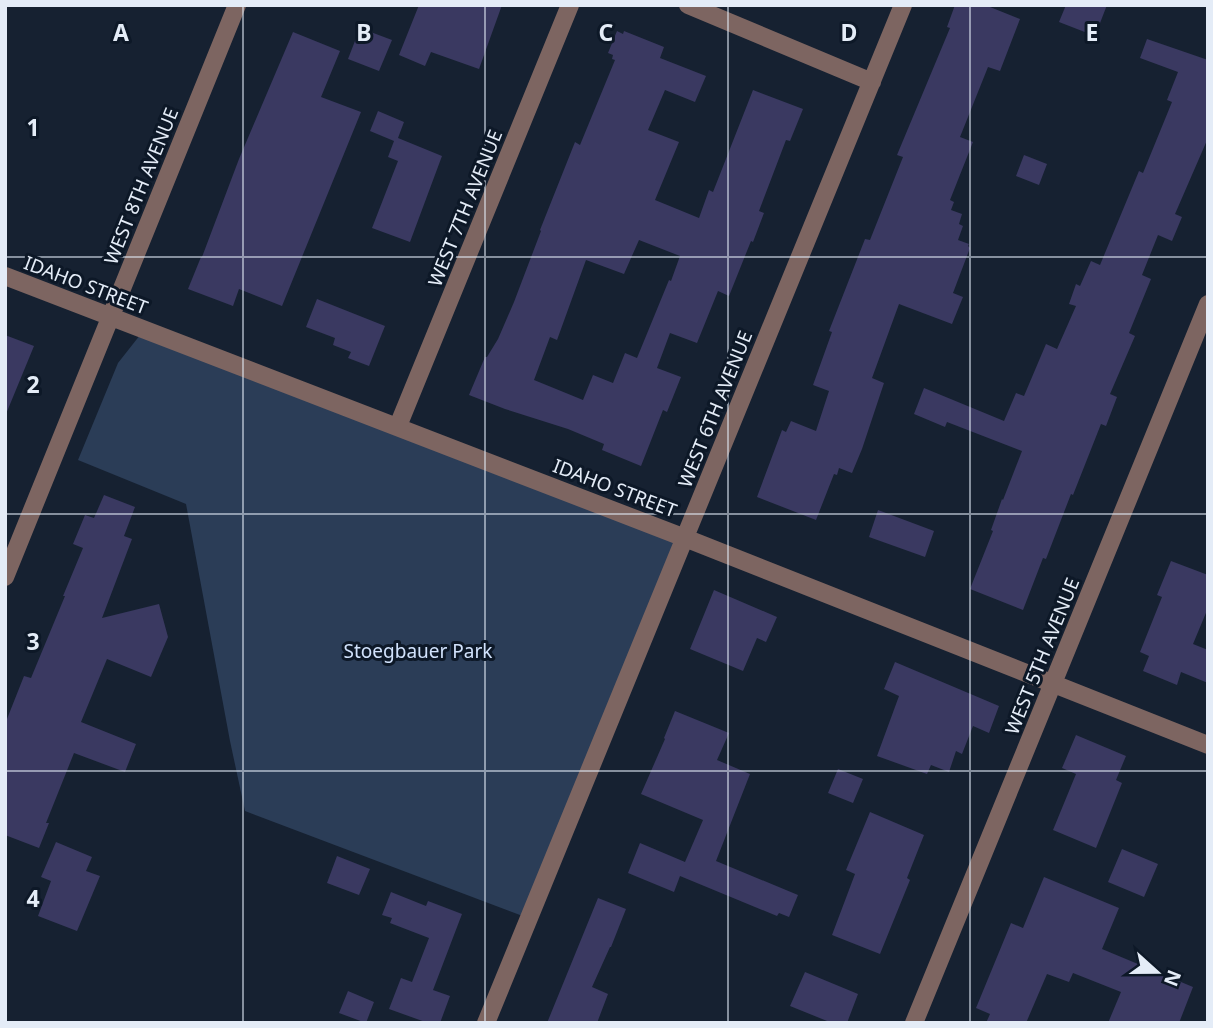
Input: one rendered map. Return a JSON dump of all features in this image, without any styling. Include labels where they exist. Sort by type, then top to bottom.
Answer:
[{"type":"street","name":"WEST 8TH AVENUE","points":[[5,577],[237,5]]},
{"type":"street","name":"WEST 7TH AVENUE","points":[[398,426],[570,5]]},
{"type":"street","points":[[688,5],[872,82]]},
{"type":"street","name":"WEST 6TH AVENUE","points":[[486,1023],[903,5]]},
{"type":"street","name":"IDAHO STREET","points":[[5,276],[398,426],[1208,745]]},
{"type":"street","name":"WEST 5TH AVENUE","points":[[914,1023],[1208,304]]},
{"type":"green space","name":"Stoegbauer Park","points":[[144,330],[685,538],[528,918],[245,811],[186,504],[78,460],[118,363]]},
{"type":"building","points":[[419,5],[502,5],[479,69],[431,52],[425,66],[399,55]]},
{"type":"building","points":[[955,5],[985,5],[1020,19],[1000,71],[988,67],[960,137],[973,142],[950,200],[954,202],[951,210],[962,214],[959,224],[963,226],[958,240],[969,244],[970,248],[953,293],[963,297],[952,324],[899,304],[872,378],[884,383],[862,449],[852,473],[839,468],[837,475],[834,474],[816,520],[757,497],[782,430],[786,432],[791,421],[816,431],[829,391],[813,385],[832,332],[829,331],[865,239],[870,240],[903,157],[897,155],[950,28],[947,27]]},
{"type":"building","points":[[1066,5],[1107,5],[1095,36],[1059,22]]},
{"type":"building","points":[[360,28],[392,40],[379,71],[348,59]]},
{"type":"building","points":[[617,31],[623,34],[624,31],[664,47],[660,58],[706,76],[695,102],[665,90],[648,130],[679,142],[655,200],[699,218],[709,190],[713,192],[753,90],[803,109],[790,141],[786,140],[759,211],[764,213],[729,296],[718,291],[697,343],[670,333],[657,368],[681,377],[667,412],[663,410],[641,466],[602,450],[604,444],[568,429],[469,395],[485,357],[498,339],[575,142],[580,145],[615,60],[612,59],[613,55],[608,53]],"holes":[[[639,240],[680,256],[637,358],[625,353],[613,383],[593,375],[583,400],[534,380],[550,337],[557,340],[586,260],[624,274]]]},
{"type":"building","points":[[293,32],[340,51],[321,97],[361,112],[282,306],[239,289],[233,306],[188,289]]},
{"type":"building","points":[[1147,39],[1208,60],[1208,138],[1175,214],[1182,217],[1172,241],[1158,235],[1142,275],[1151,279],[1129,333],[1135,336],[1110,394],[1117,397],[1106,426],[1101,424],[1023,610],[970,589],[1022,451],[947,422],[945,427],[914,414],[924,388],[1004,421],[1016,393],[1024,396],[1046,344],[1057,349],[1076,306],[1069,304],[1076,284],[1080,286],[1091,261],[1100,265],[1139,171],[1143,173],[1172,102],[1167,100],[1178,72],[1140,58]]},
{"type":"building","points":[[378,111],[404,122],[398,138],[442,156],[410,242],[372,228],[398,161],[388,157],[394,141],[370,131]]},
{"type":"building","points":[[1024,155],[1047,164],[1039,185],[1016,176]]},
{"type":"building","points":[[317,299],[385,326],[369,366],[348,358],[351,352],[333,345],[335,338],[306,327]]},
{"type":"building","points":[[5,335],[34,346],[6,414],[5,414]]},
{"type":"building","points":[[104,495],[135,507],[124,536],[132,539],[102,618],[159,604],[168,637],[151,677],[107,659],[81,722],[136,744],[125,772],[74,753],[39,848],[5,835],[5,724],[24,676],[31,678],[65,596],[83,548],[73,544],[85,515],[94,518]]},
{"type":"building","points":[[878,510],[934,531],[925,557],[869,537]]},
{"type":"building","points":[[1171,561],[1208,575],[1208,608],[1193,644],[1208,650],[1208,683],[1181,672],[1177,685],[1143,671],[1149,656],[1140,652],[1162,597],[1157,595]]},
{"type":"building","points":[[714,590],[777,617],[766,642],[757,638],[743,671],[690,649]]},
{"type":"building","points":[[895,662],[999,706],[989,733],[973,726],[962,754],[956,751],[949,772],[931,765],[927,774],[877,756],[899,696],[884,689]]},
{"type":"building","points":[[675,711],[729,733],[717,760],[750,774],[716,861],[798,895],[789,917],[779,913],[777,916],[680,876],[674,892],[628,873],[640,843],[685,862],[703,820],[641,794]]},
{"type":"building","points":[[1076,735],[1126,756],[1116,780],[1122,783],[1096,848],[1053,830],[1076,774],[1062,768]]},
{"type":"building","points":[[838,769],[863,779],[853,803],[828,793]]},
{"type":"building","points":[[870,812],[924,835],[907,878],[910,880],[880,954],[832,935],[855,874],[846,870]]},
{"type":"building","points":[[56,842],[92,857],[86,871],[100,876],[77,931],[38,916],[51,881],[41,877]]},
{"type":"building","points":[[1122,849],[1158,864],[1144,897],[1108,882]]},
{"type":"building","points":[[337,856],[370,869],[359,895],[327,883]]},
{"type":"building","points":[[1044,877],[1119,908],[1102,949],[1193,987],[1179,1023],[1108,1023],[1121,992],[1073,973],[1069,982],[1047,974],[1026,1023],[986,1023],[990,1014],[976,1008],[1011,923],[1023,928]]},
{"type":"building","points":[[391,892],[426,906],[428,901],[462,914],[433,990],[450,996],[440,1023],[428,1023],[389,1009],[401,978],[412,982],[429,938],[390,923],[392,918],[382,915]]},
{"type":"building","points":[[598,898],[626,909],[592,987],[608,994],[597,1023],[547,1023]]},
{"type":"building","points":[[805,972],[858,994],[847,1023],[832,1023],[790,1006]]},
{"type":"building","points":[[348,991],[374,1002],[366,1023],[339,1013]]}]
